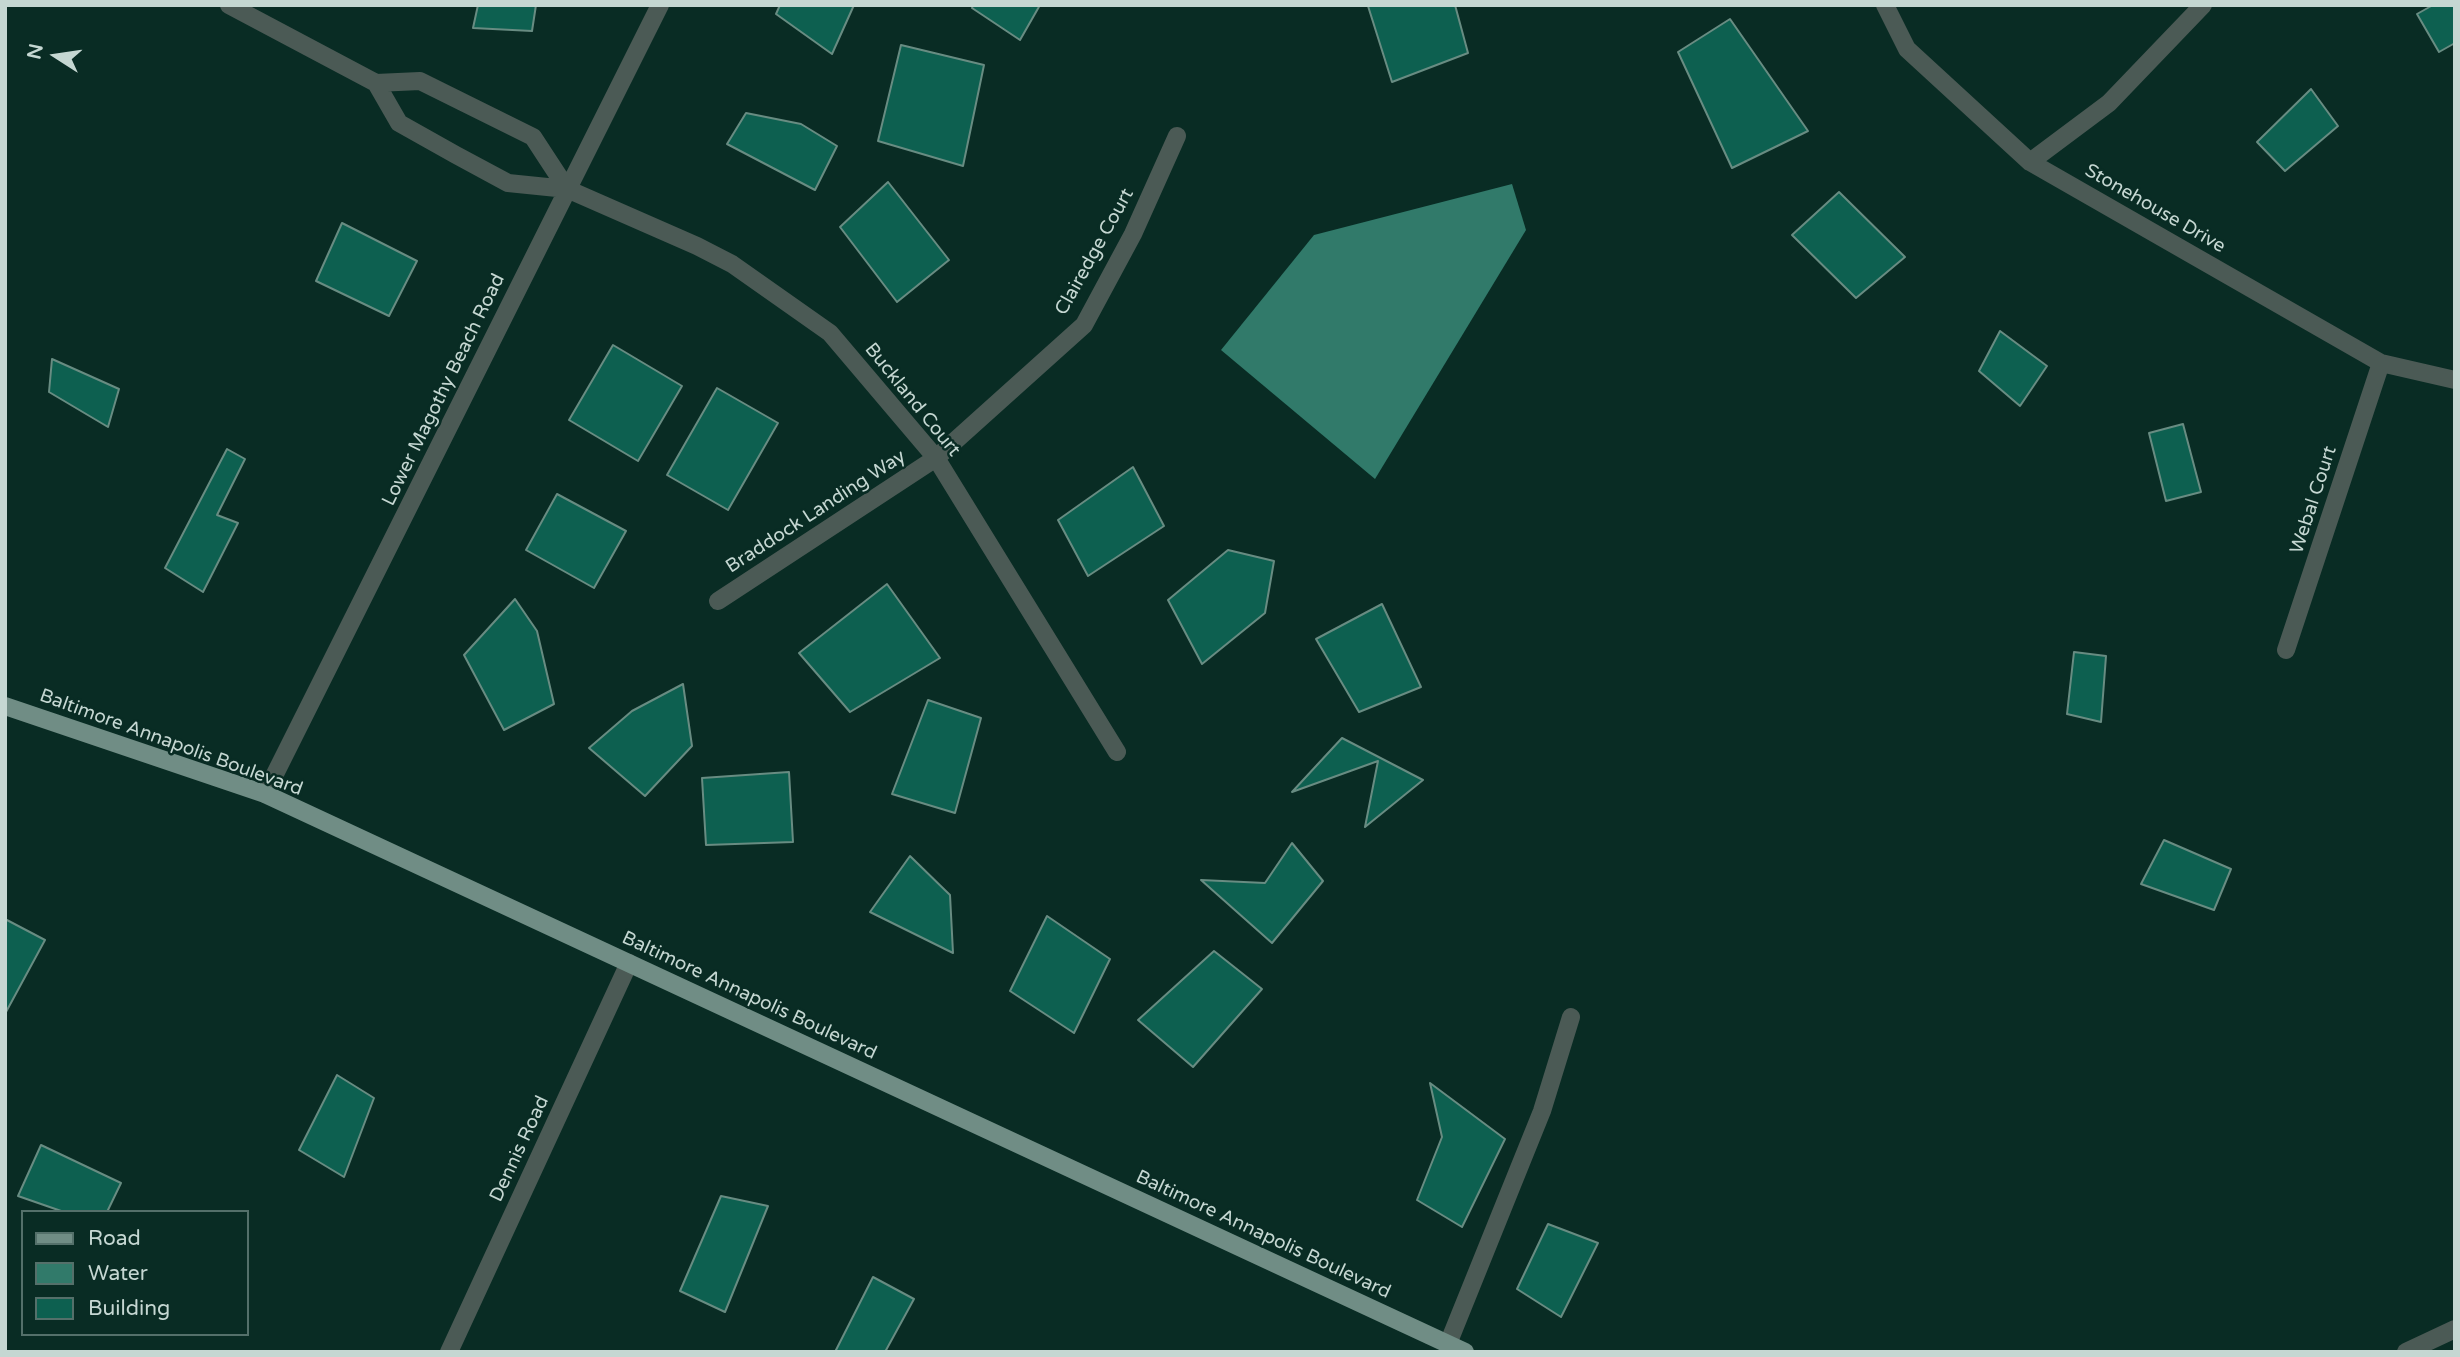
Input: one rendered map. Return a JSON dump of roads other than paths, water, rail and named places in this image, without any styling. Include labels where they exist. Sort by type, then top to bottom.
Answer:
[{"type":"main road","name":"Baltimore Annapolis Boulevard","points":[[5,706],[265,794],[1465,1352]]},
{"type":"street","points":[[229,5],[376,83],[420,81],[533,137],[567,189]]},
{"type":"street","name":"Lower Magothy Beach Road","points":[[265,794],[660,5]]},
{"type":"street","name":"Stonehouse Drive","points":[[1885,5],[1907,49],[2030,162],[2381,363],[2455,380]]},
{"type":"street","points":[[2030,162],[2109,103],[2203,5]]},
{"type":"street","points":[[376,83],[399,123],[456,155],[508,183],[567,189]]},
{"type":"street","name":"Clairedge Court","points":[[936,458],[1084,325],[1133,233],[1177,136]]},
{"type":"street","name":"Buckland Court","points":[[567,189],[732,264],[830,333],[936,458],[1117,752]]},
{"type":"street","name":"Webal Court","points":[[2287,650],[2381,363]]},
{"type":"street","name":"Braddock Landing Way","points":[[718,601],[936,458]]},
{"type":"street","name":"Dennis Road","points":[[449,1352],[629,964]]},
{"type":"street","points":[[1448,1344],[1542,1111],[1571,1017]]},
{"type":"street","points":[[2406,1352],[2455,1329]]},
{"type":"water","points":[[1512,184],[1526,230],[1375,479],[1221,350],[1314,235]]}]
